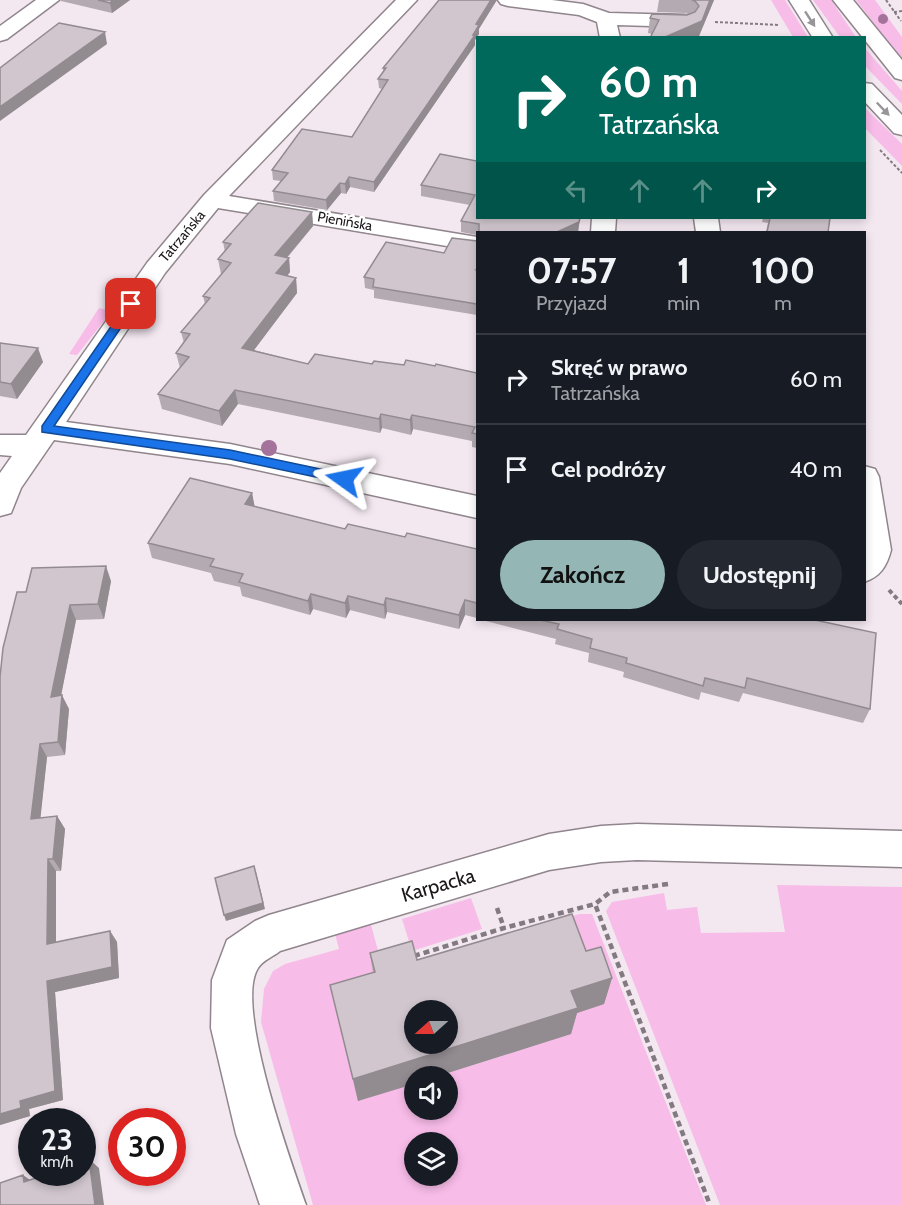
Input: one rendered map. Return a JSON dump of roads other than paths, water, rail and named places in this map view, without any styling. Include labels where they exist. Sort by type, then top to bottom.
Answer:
[{"type":"street","points":[[0,35],[49,0]]},
{"type":"street","name":"Tatrzańska","points":[[0,506],[8,486],[156,268],[212,200],[407,0]]},
{"type":"street","points":[[508,0],[583,10],[608,28],[618,18],[684,21]]},
{"type":"street","points":[[799,0],[822,36]]},
{"type":"street","points":[[843,0],[902,75]]},
{"type":"street","points":[[866,91],[902,128]]},
{"type":"street","name":"Pienińska","points":[[212,200],[476,244]]},
{"type":"street","points":[[0,445],[40,438],[230,454],[476,507]]},
{"type":"street","points":[[866,490],[875,549],[867,568]]},
{"type":"street","name":"Karpacka","points":[[283,1205],[259,1134],[232,1028],[234,980],[242,954],[269,935],[549,852],[573,848],[636,842],[902,849]]}]
